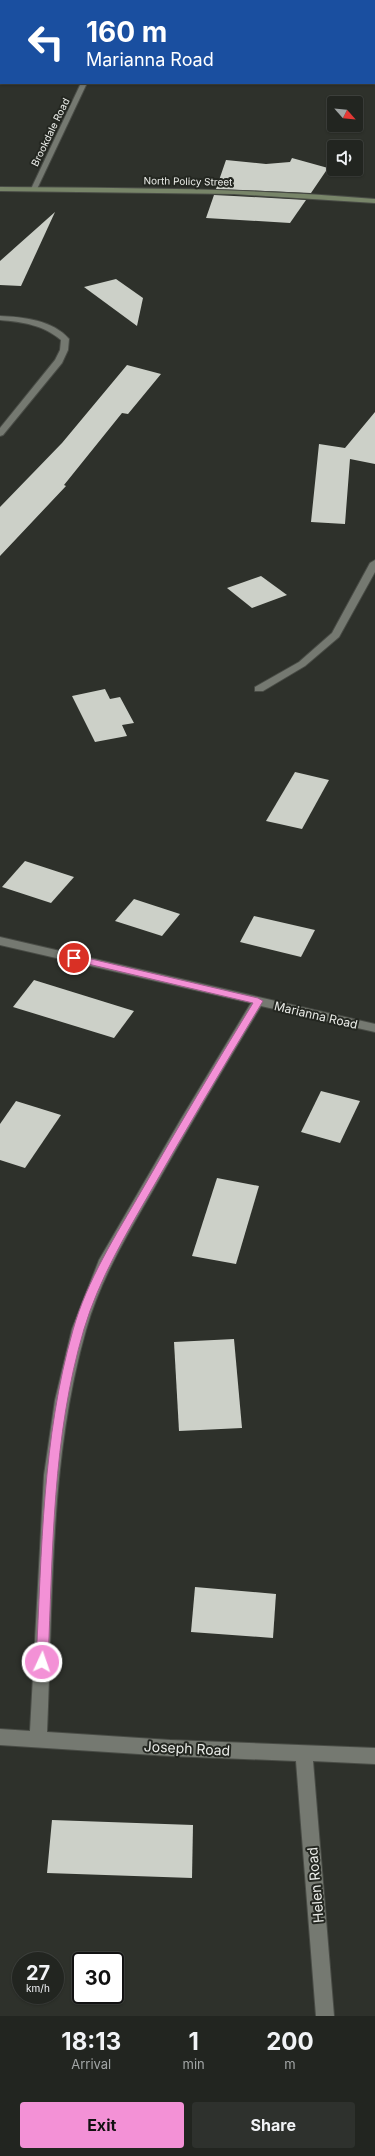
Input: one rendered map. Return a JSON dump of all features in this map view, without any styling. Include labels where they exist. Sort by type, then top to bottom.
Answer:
[{"type":"street","name":"Brookdale Road","points":[[34,189],[84,84]]},
{"type":"street","name":"North Policy Street","points":[[0,188],[221,192],[375,201]]},
{"type":"street","points":[[0,318],[36,323],[54,330],[65,340],[64,350],[59,361],[0,433]]},
{"type":"street","points":[[259,689],[302,664],[336,635],[375,563]]},
{"type":"street","name":"Marianna Road","points":[[0,940],[375,1028]]},
{"type":"street","points":[[38,1740],[51,1475],[62,1400],[79,1329],[104,1264],[185,1122],[258,1001]]},
{"type":"street","name":"Joseph Road","points":[[0,1737],[170,1748],[375,1756]]},
{"type":"street","name":"Helen Road","points":[[304,1754],[325,2016]]},
{"type":"building","points":[[292,158],[327,168],[327,169],[311,193],[216,189],[226,160],[266,164],[290,162]]},
{"type":"building","points":[[214,195],[306,200],[290,223],[206,218]]},
{"type":"building","points":[[55,212],[21,286],[0,285],[0,261]]},
{"type":"building","points":[[116,279],[143,298],[137,326],[84,287]]},
{"type":"building","points":[[127,365],[161,374],[128,414],[122,413],[64,485],[66,486],[0,556],[0,507],[62,443]]},
{"type":"building","points":[[375,412],[375,464],[350,459],[345,524],[311,522],[319,444],[345,448]]},
{"type":"building","points":[[261,576],[287,595],[252,608],[227,588]]},
{"type":"building","points":[[105,689],[110,699],[120,697],[134,723],[122,725],[127,736],[95,742],[72,696]]},
{"type":"building","points":[[295,772],[329,780],[302,829],[266,821]]},
{"type":"building","points":[[25,861],[74,877],[51,903],[2,887]]},
{"type":"building","points":[[134,899],[180,914],[162,936],[115,921]]},
{"type":"building","points":[[254,916],[315,930],[301,957],[240,942]]},
{"type":"building","points":[[34,980],[134,1011],[114,1038],[13,1007]]},
{"type":"building","points":[[321,1091],[360,1101],[340,1143],[301,1132]]},
{"type":"building","points":[[16,1101],[61,1115],[25,1168],[0,1160],[0,1124]]},
{"type":"building","points":[[217,1178],[259,1186],[236,1264],[192,1256]]},
{"type":"building","points":[[234,1339],[242,1428],[179,1431],[174,1342]]},
{"type":"building","points":[[195,1587],[276,1594],[273,1638],[191,1632]]},
{"type":"building","points":[[52,1820],[193,1825],[192,1878],[47,1873]]},
{"type":"route","points":[[42,1662],[51,1475],[62,1400],[79,1329],[104,1264],[185,1122],[258,1001],[74,958]]}]
